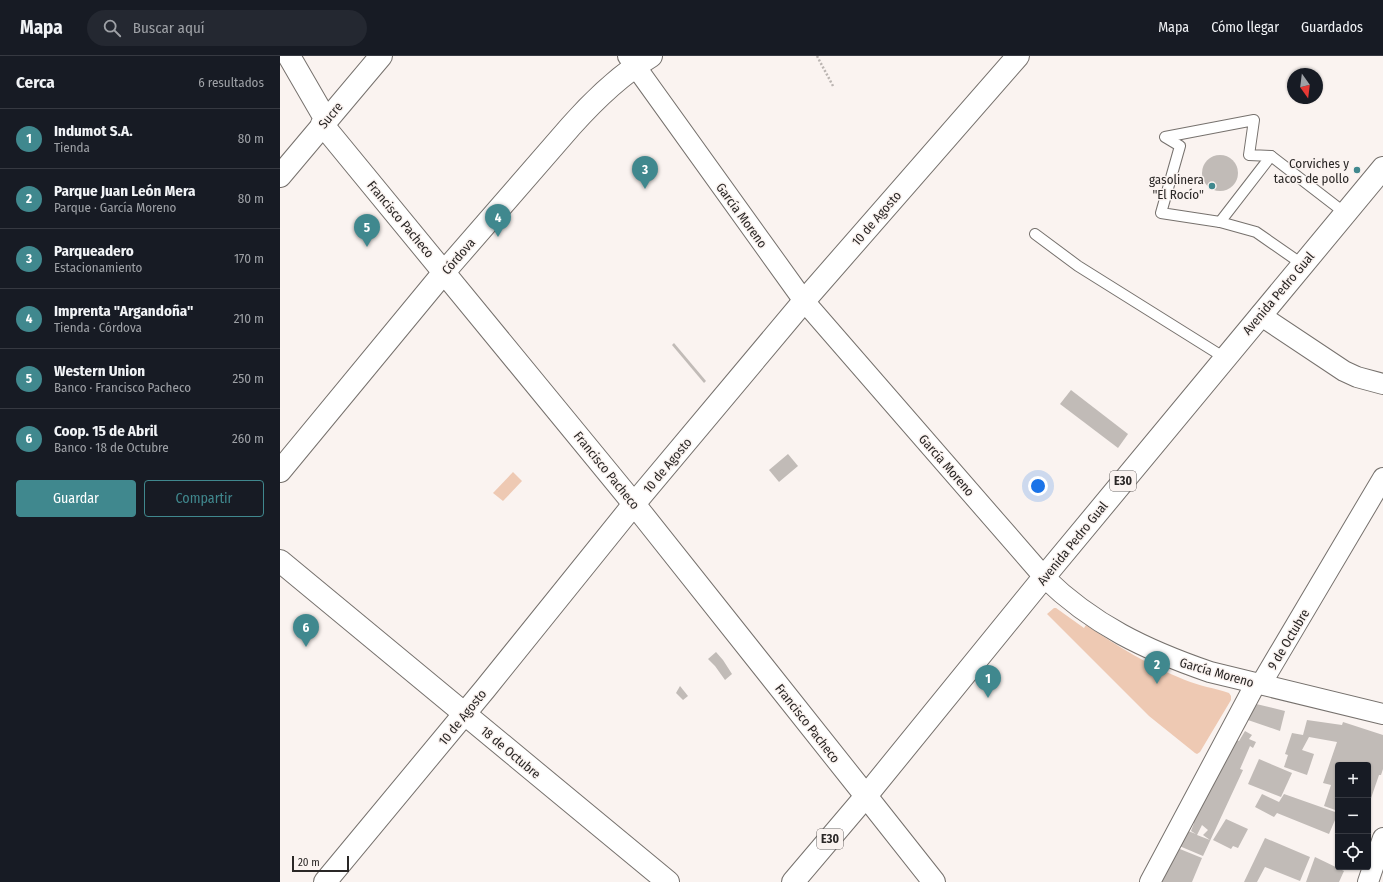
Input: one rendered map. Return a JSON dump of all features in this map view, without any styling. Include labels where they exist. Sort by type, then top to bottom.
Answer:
[{"type":"main road","name":"Francisco Pacheco","points":[[289,56],[324,122],[634,504],[934,882]]},
{"type":"main road","name":"Sucre","points":[[280,176],[381,56]]},
{"type":"main road","name":"10 de Agosto","points":[[325,882],[465,713],[634,504],[804,301],[1018,56]]},
{"type":"main road","name":"Córdova","points":[[280,471],[445,271],[589,106],[638,59]]},
{"type":"main road","name":"Avenida Pedro Gual","points":[[793,882],[866,796],[1044,577],[1383,168]]},
{"type":"main road","name":"18 de Octubre","points":[[280,561],[668,882]]},
{"type":"street","name":"García Moreno","points":[[638,59],[804,301],[1044,577],[1066,597],[1110,628],[1137,644],[1158,653],[1196,667],[1383,714]]},
{"type":"street","points":[[1260,315],[1339,368],[1357,377],[1383,384]]},
{"type":"street","name":"9 de Octubre","points":[[1150,882],[1258,683],[1383,478]]},
{"type":"street","points":[[1368,882],[1383,838]]},
{"type":"lane","points":[[1302,264],[1256,232],[1220,222],[1161,213],[1180,146],[1165,136],[1254,120],[1249,155],[1271,156],[1345,213]]},
{"type":"lane","points":[[1220,222],[1271,156]]},
{"type":"lane","points":[[1036,234],[1078,266],[1225,358]]},
{"type":"path","points":[[817,56],[833,86]]},
{"type":"shaded area","points":[[513,472],[522,481],[503,501],[493,493]]},
{"type":"shaded area","points":[[1054,608],[1084,628],[1086,625],[1146,662],[1190,682],[1229,693],[1231,700],[1200,752],[1197,754],[1195,753],[1149,716],[1047,614]]},
{"type":"building","points":[[1220,155],[1233,160],[1238,173],[1233,186],[1220,191],[1207,186],[1202,173],[1207,160]]},
{"type":"building","points":[[674,343],[706,381],[704,383],[672,345]]},
{"type":"building","points":[[1071,390],[1128,434],[1118,448],[1060,404]]},
{"type":"building","points":[[788,454],[798,466],[779,482],[769,470]]},
{"type":"building","points":[[716,652],[732,674],[725,680],[708,659]]},
{"type":"building","points":[[680,686],[688,696],[683,700],[676,693]]},
{"type":"building","points":[[1252,703],[1285,711],[1280,731],[1245,719]]},
{"type":"building","points":[[1307,720],[1342,725],[1343,722],[1383,735],[1383,769],[1381,775],[1379,775],[1371,798],[1371,762],[1335,762],[1335,810],[1324,806],[1331,785],[1323,783],[1337,742],[1309,737],[1302,750],[1314,754],[1307,775],[1284,767],[1288,755],[1285,754],[1292,733],[1303,735]]},
{"type":"building","points":[[1245,731],[1252,735],[1249,739],[1256,742],[1253,748],[1250,746],[1240,769],[1243,770],[1203,856],[1177,845],[1183,829],[1196,834],[1191,831],[1194,823],[1186,818],[1231,738],[1239,741]],"holes":[[[1202,825],[1208,830],[1203,835],[1210,840],[1197,835]]]},
{"type":"building","points":[[1259,759],[1292,773],[1281,797],[1248,784]]},
{"type":"building","points":[[1262,794],[1279,802],[1284,794],[1335,812],[1335,820],[1329,834],[1277,813],[1274,817],[1255,807]]},
{"type":"building","points":[[1226,819],[1248,829],[1238,848],[1233,846],[1231,849],[1213,840]]},
{"type":"building","points":[[1265,838],[1310,857],[1300,881],[1265,867],[1257,882],[1244,882]]},
{"type":"building","points":[[1175,847],[1202,858],[1192,882],[1160,882]]},
{"type":"building","points":[[1315,857],[1335,867],[1335,870],[1344,871],[1339,882],[1306,882]]},
{"type":"place","name":"Corviches y tacos de pollo","points":[[1357,170]]},
{"type":"place","name":"gasolinera \"El Rocío\"","points":[[1212,186]]},
{"type":"place","name":"Parqueadero","points":[[645,189]]},
{"type":"place","name":"Imprenta \"Argandoña\"","points":[[498,237]]},
{"type":"place","name":"Western Union","points":[[367,247]]},
{"type":"place","name":"Coop. 15 de Abril","points":[[306,647]]},
{"type":"place","name":"Parque Juan León Mera","points":[[1157,684]]},
{"type":"place","name":"Indumot S.A.","points":[[988,698]]}]
